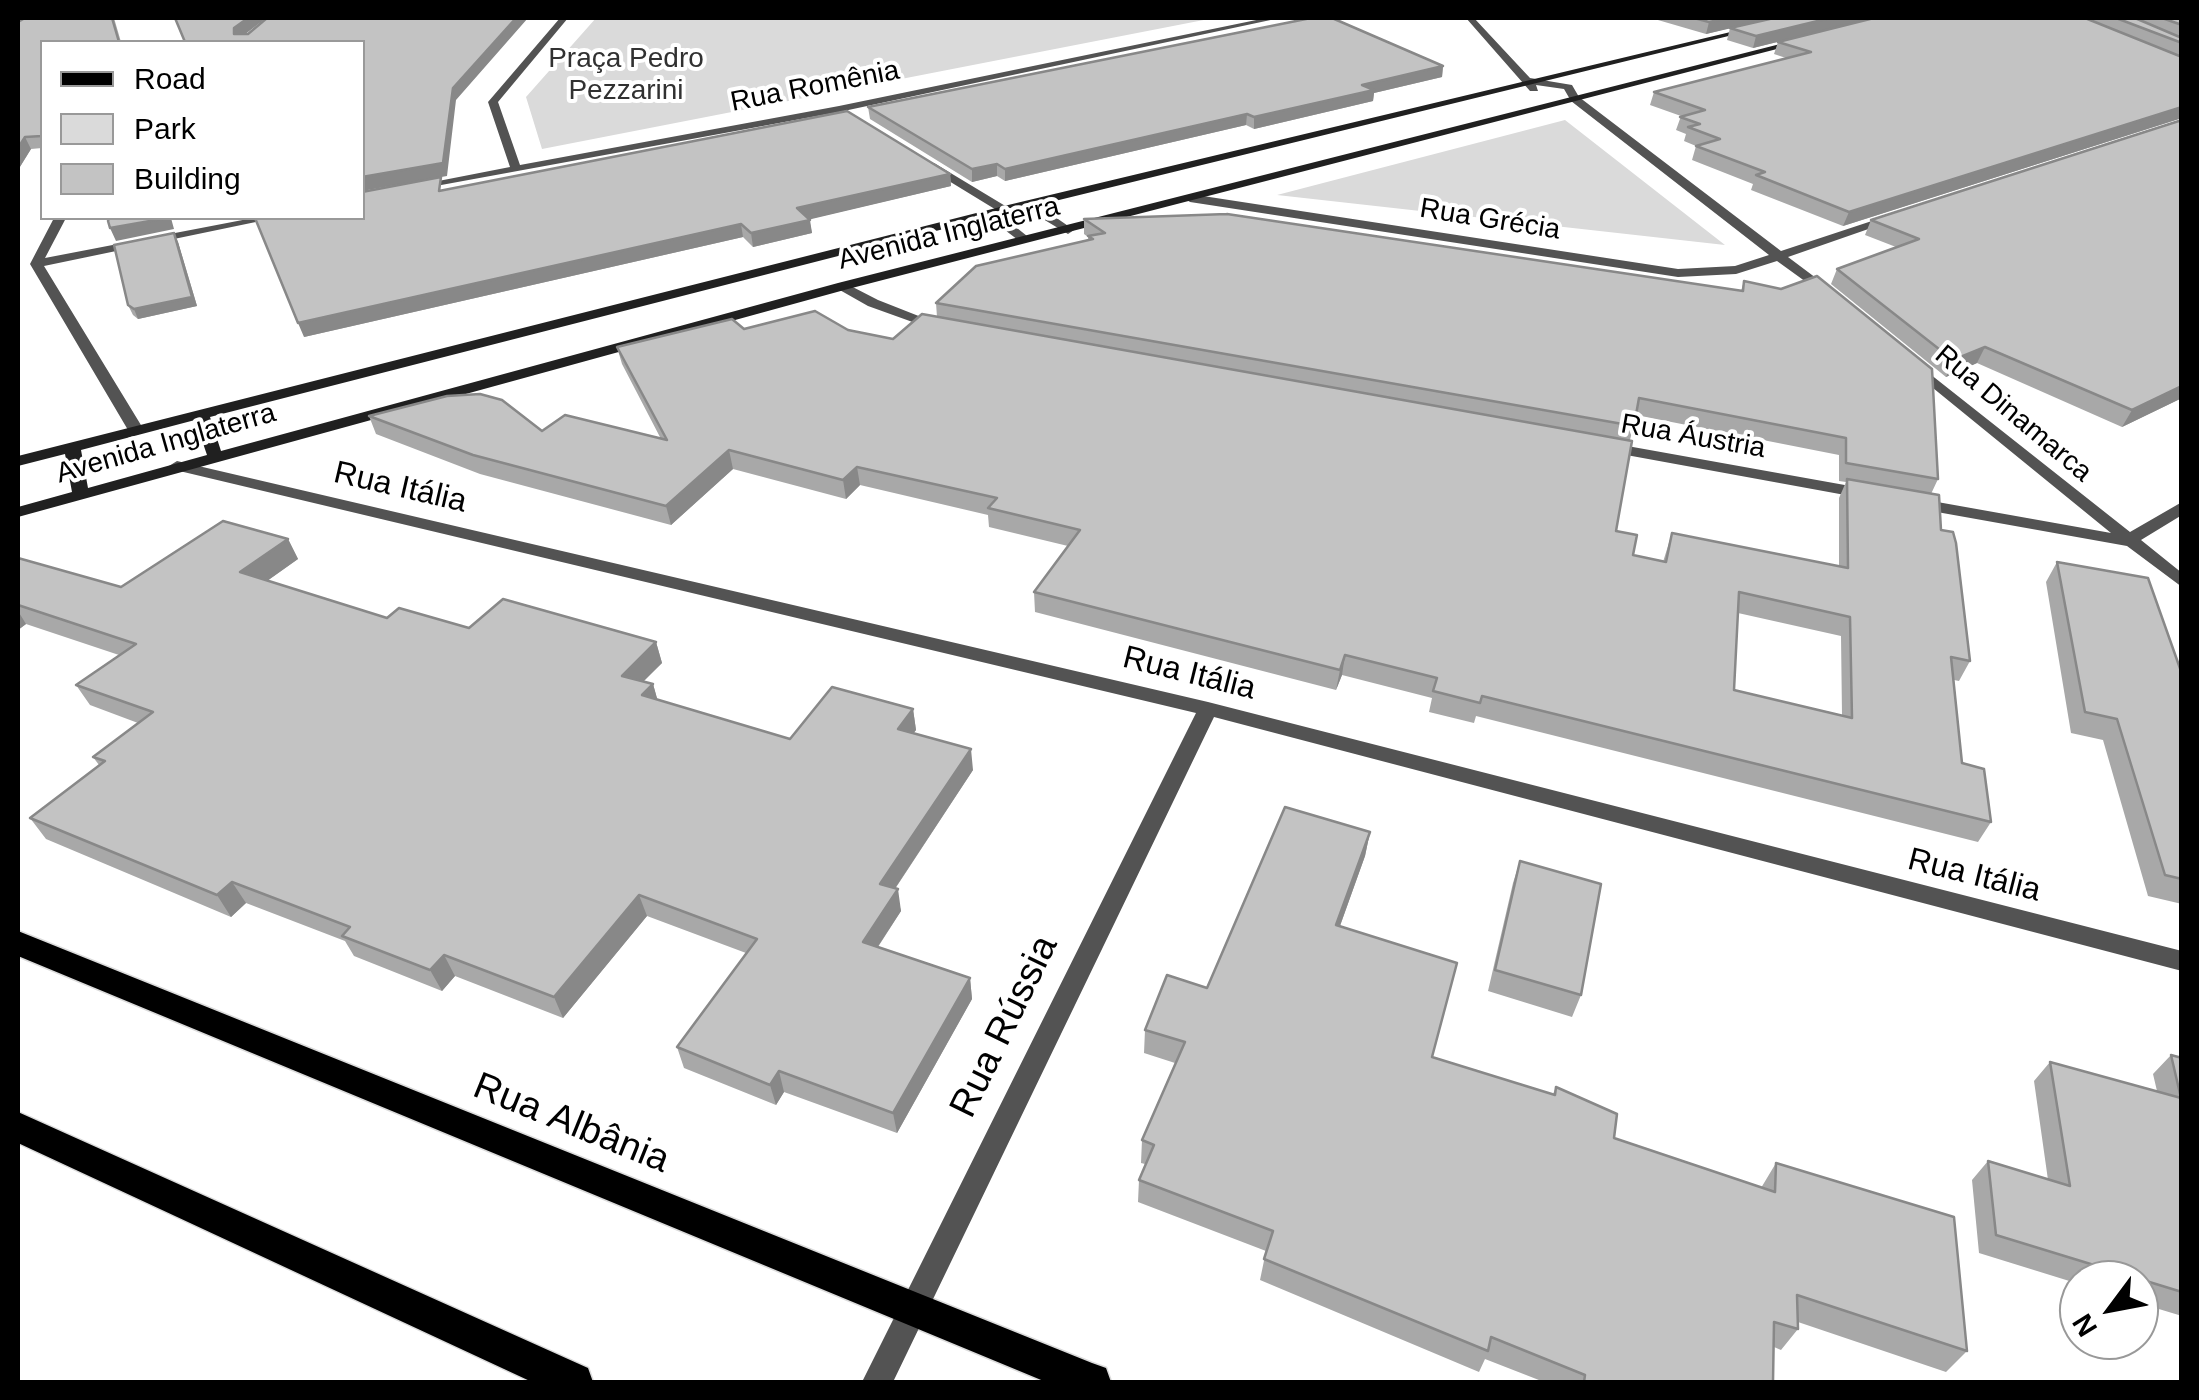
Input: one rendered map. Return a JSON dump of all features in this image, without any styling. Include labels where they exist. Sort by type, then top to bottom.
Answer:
[{"type":"main road","name":"Avenida Inglaterra","points":[[18,461],[1004,210],[1798,18]]},
{"type":"main road","name":"Avenida Inglaterra","points":[[18,512],[843,286],[1820,37]]},
{"type":"main road","points":[[201,414],[216,456]]},
{"type":"main road","points":[[72,446],[80,494]]},
{"type":"main road","name":"Rua Albânia","points":[[18,944],[1092,1382]]},
{"type":"main road","points":[[18,1127],[574,1382]]},
{"type":"street","points":[[516,168],[492,102],[564,18]]},
{"type":"street","name":"Rua Romênia","points":[[401,192],[839,109],[1276,18]]},
{"type":"street","points":[[1470,18],[1542,92],[1576,99],[1842,305]]},
{"type":"street","points":[[839,109],[856,119]]},
{"type":"street","points":[[922,160],[1004,210],[1041,214],[1068,230]]},
{"type":"street","name":"Rua Grécia","points":[[1190,198],[1678,273],[1736,270],[1909,213]]},
{"type":"street","points":[[1004,210],[1002,220],[1026,240]]},
{"type":"street","points":[[36,264],[59,220]]},
{"type":"street","points":[[36,264],[260,220]]},
{"type":"street","points":[[36,264],[136,430]]},
{"type":"street","points":[[843,286],[918,322],[956,331]]},
{"type":"street","name":"Rua Dinamarca","points":[[1902,355],[2182,582]]},
{"type":"street","name":"Rua Áustria","points":[[1581,443],[2127,541]]},
{"type":"street","name":"Rua Itália","points":[[177,466],[1208,709],[2182,960]]},
{"type":"street","points":[[2127,541],[2182,508]]},
{"type":"street","name":"Rua Rússia","points":[[877,1382],[910,1308],[1208,709]]},
{"type":"green space","name":"Praça Pedro Pezzarini","points":[[596,18],[1214,18],[542,149],[526,97]]},
{"type":"green space","points":[[1565,120],[1725,245],[1277,195]]},
{"type":"building","points":[[25,18],[112,18],[118,40],[40,40],[40,136],[25,137],[18,148],[18,22]]},
{"type":"building","points":[[175,18],[248,18],[234,28],[234,34],[248,34],[267,18],[516,18],[453,88],[443,163],[365,176],[365,40],[184,40]]},
{"type":"building","points":[[1311,18],[1332,18],[1443,66],[1362,85],[1374,90],[1254,117],[1247,114],[1005,169],[997,164],[972,169],[868,107]]},
{"type":"building","points":[[1694,18],[1728,18],[1709,22]]},
{"type":"building","points":[[1774,18],[1830,18],[1756,36],[1730,28]]},
{"type":"building","points":[[1874,18],[2085,18],[2182,57],[2182,107],[1849,212],[1756,175],[1765,172],[1696,146],[1720,139],[1688,127],[1700,124],[1680,117],[1705,110],[1654,92],[1811,52],[1778,42]]},
{"type":"building","points":[[2116,18],[2135,18],[2182,38],[2182,43]]},
{"type":"building","points":[[2162,18],[2182,18],[2182,25]]},
{"type":"building","points":[[847,111],[950,174],[797,208],[810,220],[751,233],[741,224],[298,323],[256,220],[365,220],[365,191],[441,177],[439,191]]},
{"type":"building","points":[[2182,120],[2182,386],[2132,410],[1985,347],[1953,360],[1837,269],[1919,239],[1871,220]]},
{"type":"building","points":[[1227,214],[1743,291],[1744,281],[1781,289],[1817,276],[1932,369],[1938,479],[1846,463],[1846,438],[1639,398],[1634,426],[936,303],[976,266],[1105,233],[1084,219]]},
{"type":"building","points":[[108,220],[156,220],[110,228]]},
{"type":"building","points":[[174,233],[192,297],[134,309],[128,305],[114,245]]},
{"type":"building","points":[[815,311],[848,330],[893,339],[922,314],[1632,441],[1616,531],[1637,535],[1633,555],[1666,562],[1672,533],[1848,568],[1847,479],[1939,495],[1941,530],[1953,532],[1956,543],[1970,661],[1951,657],[1962,763],[1984,769],[1991,822],[1482,696],[1480,703],[1433,691],[1437,678],[1345,655],[1340,670],[1034,592],[1080,530],[988,508],[997,498],[857,467],[843,480],[729,450],[666,506],[473,455],[369,416],[447,396],[480,394],[502,400],[542,431],[565,415],[667,440],[617,347],[732,319],[744,329]],"holes":[[[1739,592],[1850,617],[1852,718],[1734,690]]]},
{"type":"building","points":[[223,521],[288,539],[240,572],[387,618],[399,608],[469,628],[503,599],[656,642],[622,676],[653,684],[642,695],[790,739],[832,687],[913,709],[898,729],[971,749],[880,884],[898,889],[863,942],[970,978],[893,1113],[779,1071],[770,1085],[677,1047],[757,939],[639,895],[554,997],[444,955],[430,970],[342,936],[350,927],[232,882],[217,895],[30,818],[105,761],[93,757],[153,712],[76,685],[136,644],[18,605],[18,558],[121,587]]},
{"type":"building","points":[[2057,562],[2148,578],[2182,674],[2182,879],[2165,875],[2117,719],[2085,712]]},
{"type":"building","points":[[1285,807],[1370,832],[1336,925],[1457,963],[1432,1057],[1555,1095],[1556,1087],[1617,1114],[1614,1138],[1775,1192],[1776,1163],[1954,1217],[1967,1351],[1797,1295],[1798,1329],[1774,1322],[1773,1382],[1584,1382],[1585,1375],[1491,1337],[1488,1351],[1264,1259],[1273,1231],[1139,1180],[1154,1145],[1142,1140],[1185,1042],[1145,1030],[1167,975],[1207,988]]},
{"type":"building","points":[[1520,861],[1601,884],[1581,995],[1495,970]]},
{"type":"building","points":[[2171,1055],[2182,1058],[2182,1292],[2159,1285],[2159,1260],[2078,1260],[1996,1235],[1988,1161],[2070,1186],[2050,1062],[2181,1098]]}]
